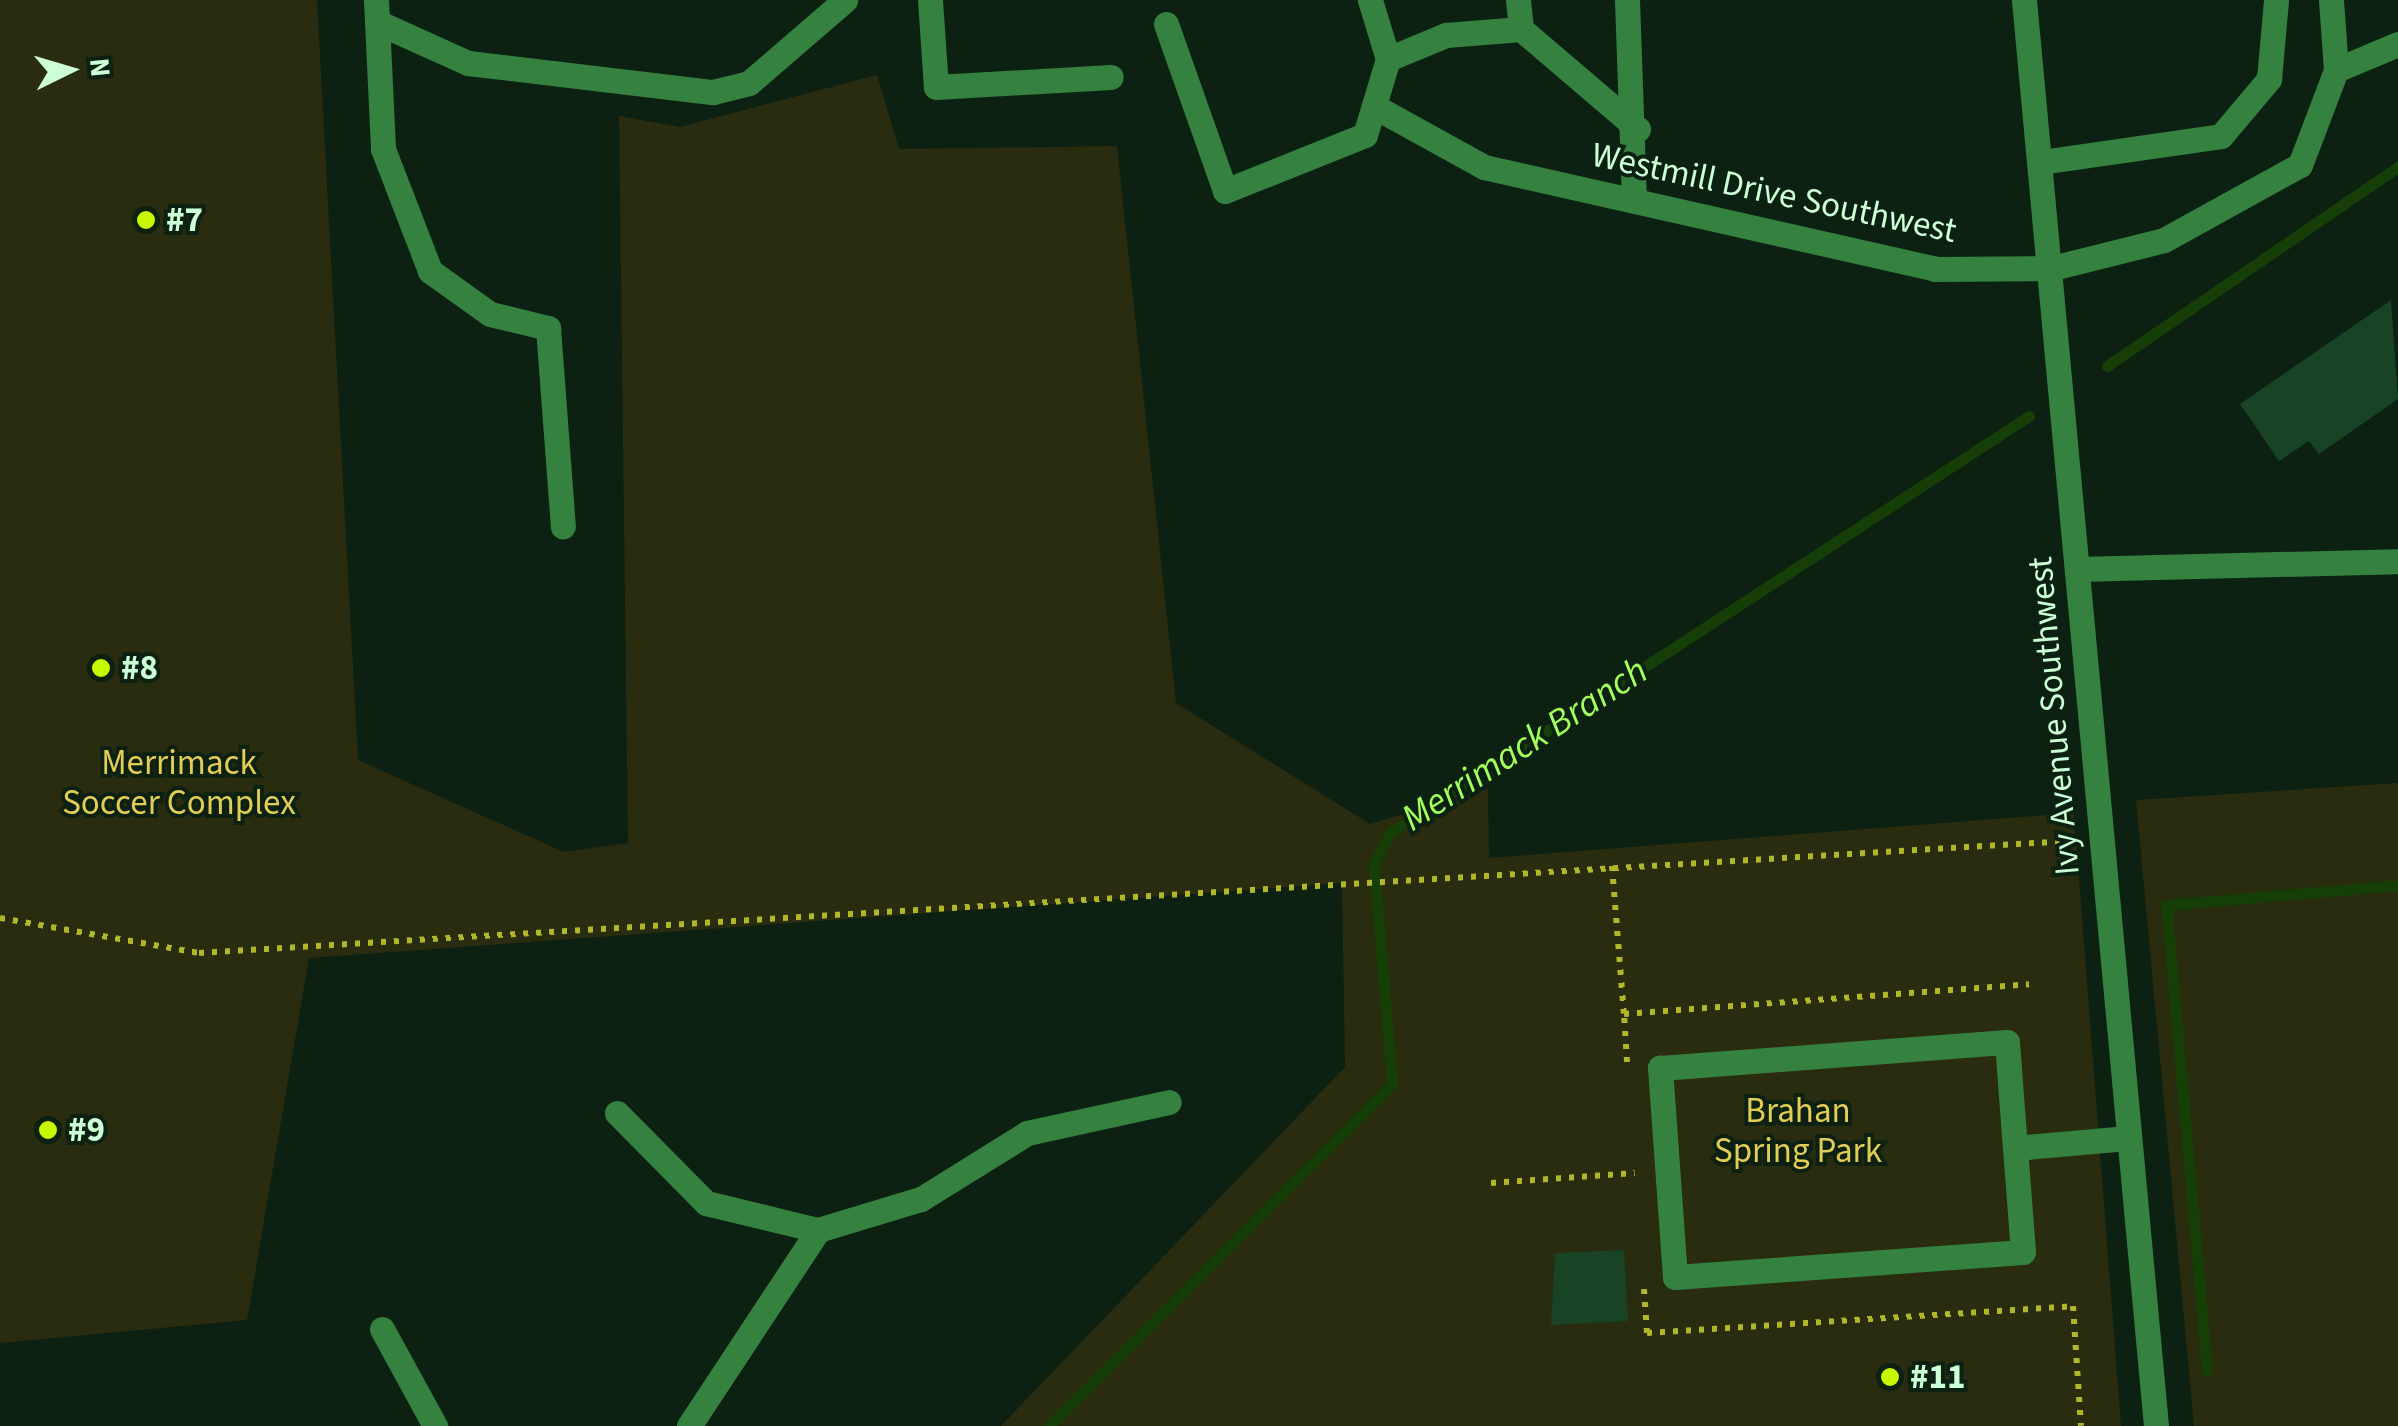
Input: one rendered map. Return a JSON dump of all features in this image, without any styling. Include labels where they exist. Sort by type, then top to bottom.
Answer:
[{"type":"street","points":[[376,11],[468,63],[713,92],[749,83],[844,0]]},
{"type":"street","points":[[930,0],[936,87],[1112,77]]},
{"type":"street","points":[[1166,24],[1225,192],[1365,135],[1378,109],[1388,59],[1370,0]]},
{"type":"street","points":[[1518,0],[1520,29]]},
{"type":"street","points":[[1628,0],[1638,129],[1634,201]]},
{"type":"street","name":"Ivy Avenue Southwest","points":[[2024,0],[2052,268],[2156,1426]]},
{"type":"street","points":[[2041,162],[2221,136],[2269,78],[2276,0]]},
{"type":"street","points":[[2331,0],[2336,70],[2398,44]]},
{"type":"street","points":[[376,11],[383,149],[430,272],[490,314],[548,328],[563,526]]},
{"type":"street","points":[[1388,59],[1446,35],[1520,29],[1638,129]]},
{"type":"street","name":"Westmill Drive Southwest","points":[[1378,109],[1484,167],[1935,269],[2052,268],[2164,240],[2300,165],[2336,70]]},
{"type":"street","points":[[2077,569],[2398,561]]},
{"type":"street","points":[[2008,1042],[2016,1148],[2022,1252],[1675,1277],[1660,1068],[2008,1042]]},
{"type":"street","points":[[618,1113],[706,1203],[818,1230],[921,1199],[1027,1134],[1169,1102]]},
{"type":"street","points":[[2016,1148],[2128,1138]]},
{"type":"street","points":[[689,1426],[818,1230]]},
{"type":"street","points":[[382,1328],[435,1426]]},
{"type":"path","points":[[0,918],[200,953],[1323,881],[2072,840]]},
{"type":"path","points":[[1612,866],[1628,1074]]},
{"type":"path","points":[[1624,1014],[2029,984]]},
{"type":"path","points":[[1634,1154],[1636,1191]]},
{"type":"path","points":[[1491,1184],[1635,1174]]},
{"type":"path","points":[[1643,1280],[1647,1333],[2073,1306],[2082,1426]]},
{"type":"green space","points":[[0,0],[317,0],[358,760],[564,852],[628,843],[619,116],[680,127],[877,75],[899,149],[1117,146],[1176,703],[1370,824],[1488,789],[1489,858],[2074,813],[2121,1426],[1001,1426],[1345,1067],[1342,883],[309,958],[247,1320],[0,1343]]},
{"type":"green space","points":[[2398,783],[2398,1426],[2194,1426],[2136,800]]},
{"type":"building","points":[[2391,300],[2398,399],[2319,454],[2309,441],[2279,461],[2240,404]]},
{"type":"building","points":[[1624,1250],[1628,1321],[1551,1325],[1555,1253]]},
{"type":"waterway","name":"Merrimack Branch","points":[[2107,366],[2398,167]]},
{"type":"waterway","name":"Merrimack Branch","points":[[1049,1426],[1392,1084],[1374,864],[1390,833],[2029,416]]},
{"type":"waterway","points":[[2207,1370],[2166,905],[2398,885]]},
{"type":"place","name":"#7","points":[[146,220]]},
{"type":"place","name":"#8","points":[[101,668]]},
{"type":"place","name":"#9","points":[[48,1130]]},
{"type":"place","name":"#11","points":[[1890,1377]]},
{"type":"park label","name":"Merrimack Soccer Complex","points":[[179,783]]},
{"type":"park label","name":"Brahan Spring Park","points":[[1798,1131]]}]
